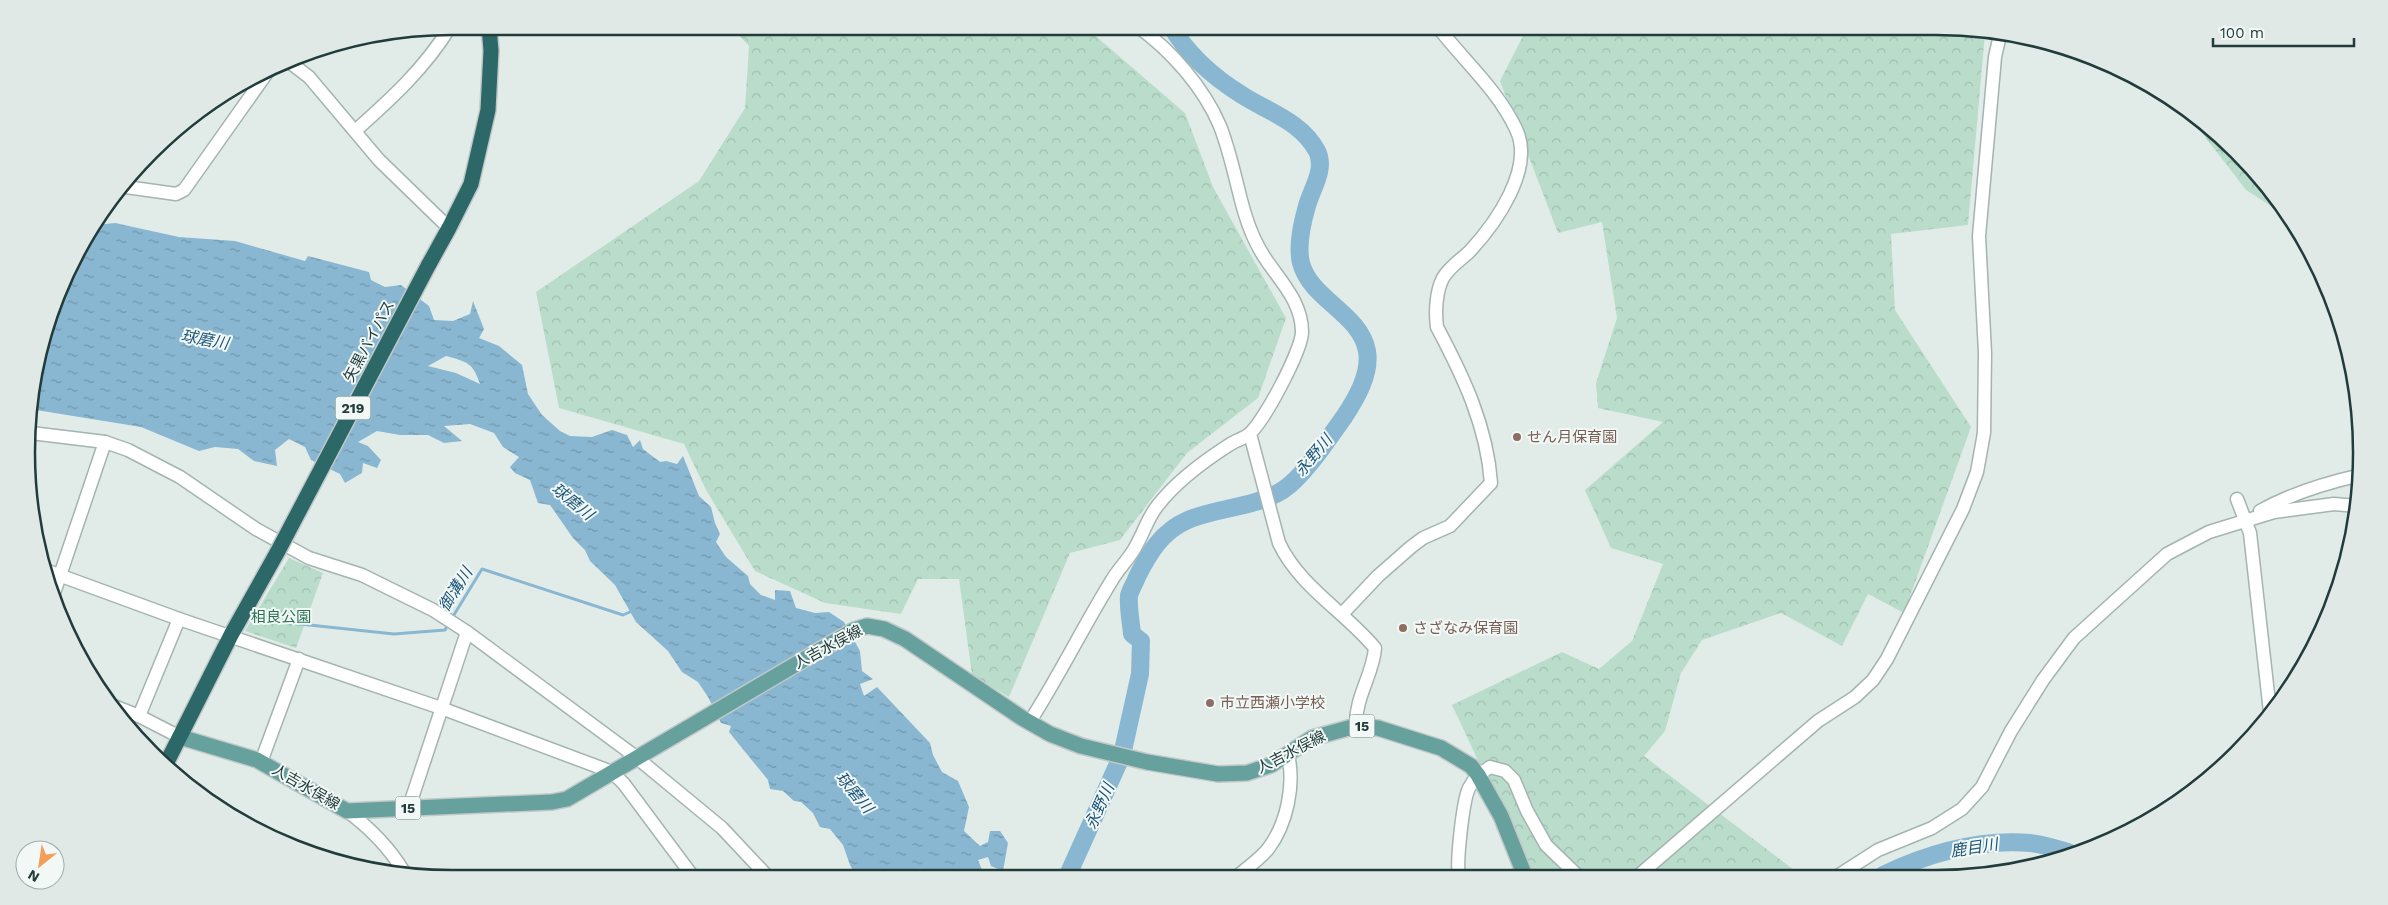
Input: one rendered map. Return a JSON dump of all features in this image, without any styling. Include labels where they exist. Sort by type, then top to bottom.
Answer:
[{"type":"highway","name":"矢黒バイパス","points":[[169,759],[231,635],[278,551],[428,266],[450,228],[471,184],[488,110],[491,51],[490,35]]},
{"type":"main road","name":"人吉水俣線","points":[[180,737],[261,762],[347,811],[552,802],[566,799],[854,630],[867,626],[884,629],[905,639],[1050,734],[1103,752],[1133,759],[1218,774],[1247,773],[1271,765],[1312,738],[1356,726],[1378,728],[1441,748],[1471,766],[1478,775],[1501,816],[1523,870]]},
{"type":"street","points":[[354,131],[427,63],[445,35]]},
{"type":"street","points":[[1030,722],[1063,668],[1112,580],[1136,547],[1146,522],[1158,504],[1175,487],[1229,445],[1250,434],[1296,357],[1302,333],[1300,314],[1291,296],[1266,260],[1244,214],[1224,139],[1212,111],[1187,74],[1147,35]]},
{"type":"street","points":[[1342,614],[1378,576],[1411,547],[1423,538],[1450,526],[1491,483],[1489,459],[1482,426],[1472,400],[1437,326],[1435,315],[1442,280],[1450,268],[1469,251],[1499,214],[1521,166],[1522,147],[1517,130],[1497,96],[1445,35]]},
{"type":"street","points":[[1645,870],[1818,721],[1854,697],[1873,680],[1887,659],[1963,508],[1978,472],[1984,433],[1985,353],[1979,236],[1999,40]]},
{"type":"street","points":[[295,66],[309,77],[379,160],[450,228]]},
{"type":"street","points":[[130,188],[176,194],[184,190],[260,82]]},
{"type":"street","points":[[36,434],[105,442],[128,450],[180,477],[256,529],[309,558],[362,575],[433,610],[467,632],[639,755],[722,828],[761,870]]},
{"type":"street","points":[[1250,434],[1284,555],[1305,580],[1375,648],[1374,660],[1358,699],[1356,726]]},
{"type":"street","points":[[57,586],[105,442]]},
{"type":"street","points":[[2246,520],[2284,497],[2322,484],[2352,477]]},
{"type":"street","points":[[2238,499],[2250,533],[2269,704]]},
{"type":"street","points":[[1847,870],[1878,850],[1932,828],[1962,809],[1982,787],[2020,717],[2043,680],[2074,638],[2167,554],[2209,532],[2274,512],[2334,504],[2349,505]]},
{"type":"street","points":[[53,573],[178,619],[231,635],[441,708],[612,772],[624,784],[688,870]]},
{"type":"street","points":[[139,716],[178,619]]},
{"type":"street","points":[[409,808],[467,632]]},
{"type":"street","points":[[261,762],[299,659]]},
{"type":"street","points":[[123,710],[180,737]]},
{"type":"street","points":[[1244,870],[1268,849],[1280,829],[1288,802],[1292,769],[1288,755]]},
{"type":"street","points":[[1458,870],[1458,857],[1468,788],[1478,775],[1490,767],[1505,771],[1514,780],[1527,811],[1546,845],[1572,870]]},
{"type":"street","points":[[347,811],[364,823],[391,851],[400,866]]},
{"type":"green space","points":[[739,35],[1094,35],[1185,113],[1213,187],[1286,318],[1258,398],[1187,453],[1120,540],[1070,553],[1009,697],[972,675],[959,579],[918,579],[901,614],[825,603],[755,571],[706,490],[684,444],[559,408],[536,292],[699,181],[745,108],[749,46]]},
{"type":"green space","points":[[1523,35],[1936,35],[1985,38],[1968,225],[1891,234],[1895,310],[1971,427],[1904,613],[1868,594],[1842,646],[1781,613],[1702,640],[1681,673],[1665,731],[1644,756],[1794,870],[1529,870],[1452,705],[1562,652],[1599,669],[1632,641],[1663,564],[1611,548],[1585,490],[1663,422],[1598,408],[1596,383],[1617,318],[1602,222],[1558,233],[1500,81]]},
{"type":"green space","points":[[2198,128],[2231,157],[2274,208],[2246,190]]},
{"type":"green space","name":"相良公園","points":[[289,558],[323,573],[296,648],[245,631]]},
{"type":"water","name":"球磨川","points":[[115,223],[179,237],[235,241],[305,261],[308,256],[369,272],[371,280],[385,287],[401,285],[429,306],[434,320],[453,321],[470,314],[473,301],[484,329],[479,338],[499,346],[522,365],[528,394],[542,415],[560,431],[570,436],[592,437],[612,430],[627,435],[633,447],[640,440],[643,449],[660,462],[666,461],[677,464],[683,456],[699,496],[711,507],[720,534],[716,542],[726,557],[748,576],[750,584],[761,595],[775,600],[775,590],[790,591],[796,608],[815,613],[829,612],[844,622],[860,651],[862,671],[873,679],[860,684],[864,696],[877,687],[930,743],[933,755],[942,772],[958,781],[969,807],[964,831],[980,846],[988,842],[990,831],[1000,831],[1008,843],[1003,870],[991,866],[988,857],[978,860],[982,870],[853,870],[843,845],[830,829],[820,827],[813,813],[801,802],[794,801],[783,791],[770,789],[768,780],[729,732],[731,726],[721,723],[698,682],[682,672],[668,651],[636,622],[615,585],[590,561],[585,550],[573,538],[550,505],[538,503],[530,480],[515,473],[510,467],[519,457],[503,447],[494,433],[470,424],[444,426],[462,441],[444,443],[428,435],[400,435],[377,431],[358,442],[368,446],[381,460],[377,468],[363,463],[362,473],[345,483],[340,474],[311,460],[305,447],[289,439],[275,450],[277,466],[254,461],[238,449],[215,447],[199,451],[141,427],[38,410],[43,371],[57,318],[78,268],[103,224]],"holes":[[[446,356],[465,362],[472,367],[480,384],[456,373],[428,366]]]},
{"type":"waterway","name":"永野川","points":[[1070,870],[1122,755],[1140,674],[1141,641],[1132,634],[1129,596],[1146,560],[1157,544],[1171,530],[1188,520],[1272,496],[1291,484],[1316,456],[1344,417],[1358,394],[1367,368],[1367,351],[1363,338],[1346,316],[1315,287],[1306,276],[1301,263],[1300,242],[1302,227],[1319,172],[1320,165],[1317,151],[1302,132],[1293,125],[1242,95],[1211,73],[1193,56],[1177,35]]},
{"type":"waterway","name":"御溝川","points":[[452,618],[482,569],[623,615],[632,611]]},
{"type":"waterway","name":"御溝川","points":[[256,612],[281,622],[394,634],[445,630],[449,623]]},
{"type":"waterway","name":"鹿目川","points":[[1894,870],[1936,854],[1992,843],[2011,842],[2045,845],[2062,850]]},
{"type":"place","name":"せん月保育園","points":[[1517,437]]},
{"type":"place","name":"さざなみ保育園","points":[[1403,628]]},
{"type":"place","name":"市立西瀬小学校","points":[[1210,703]]}]
